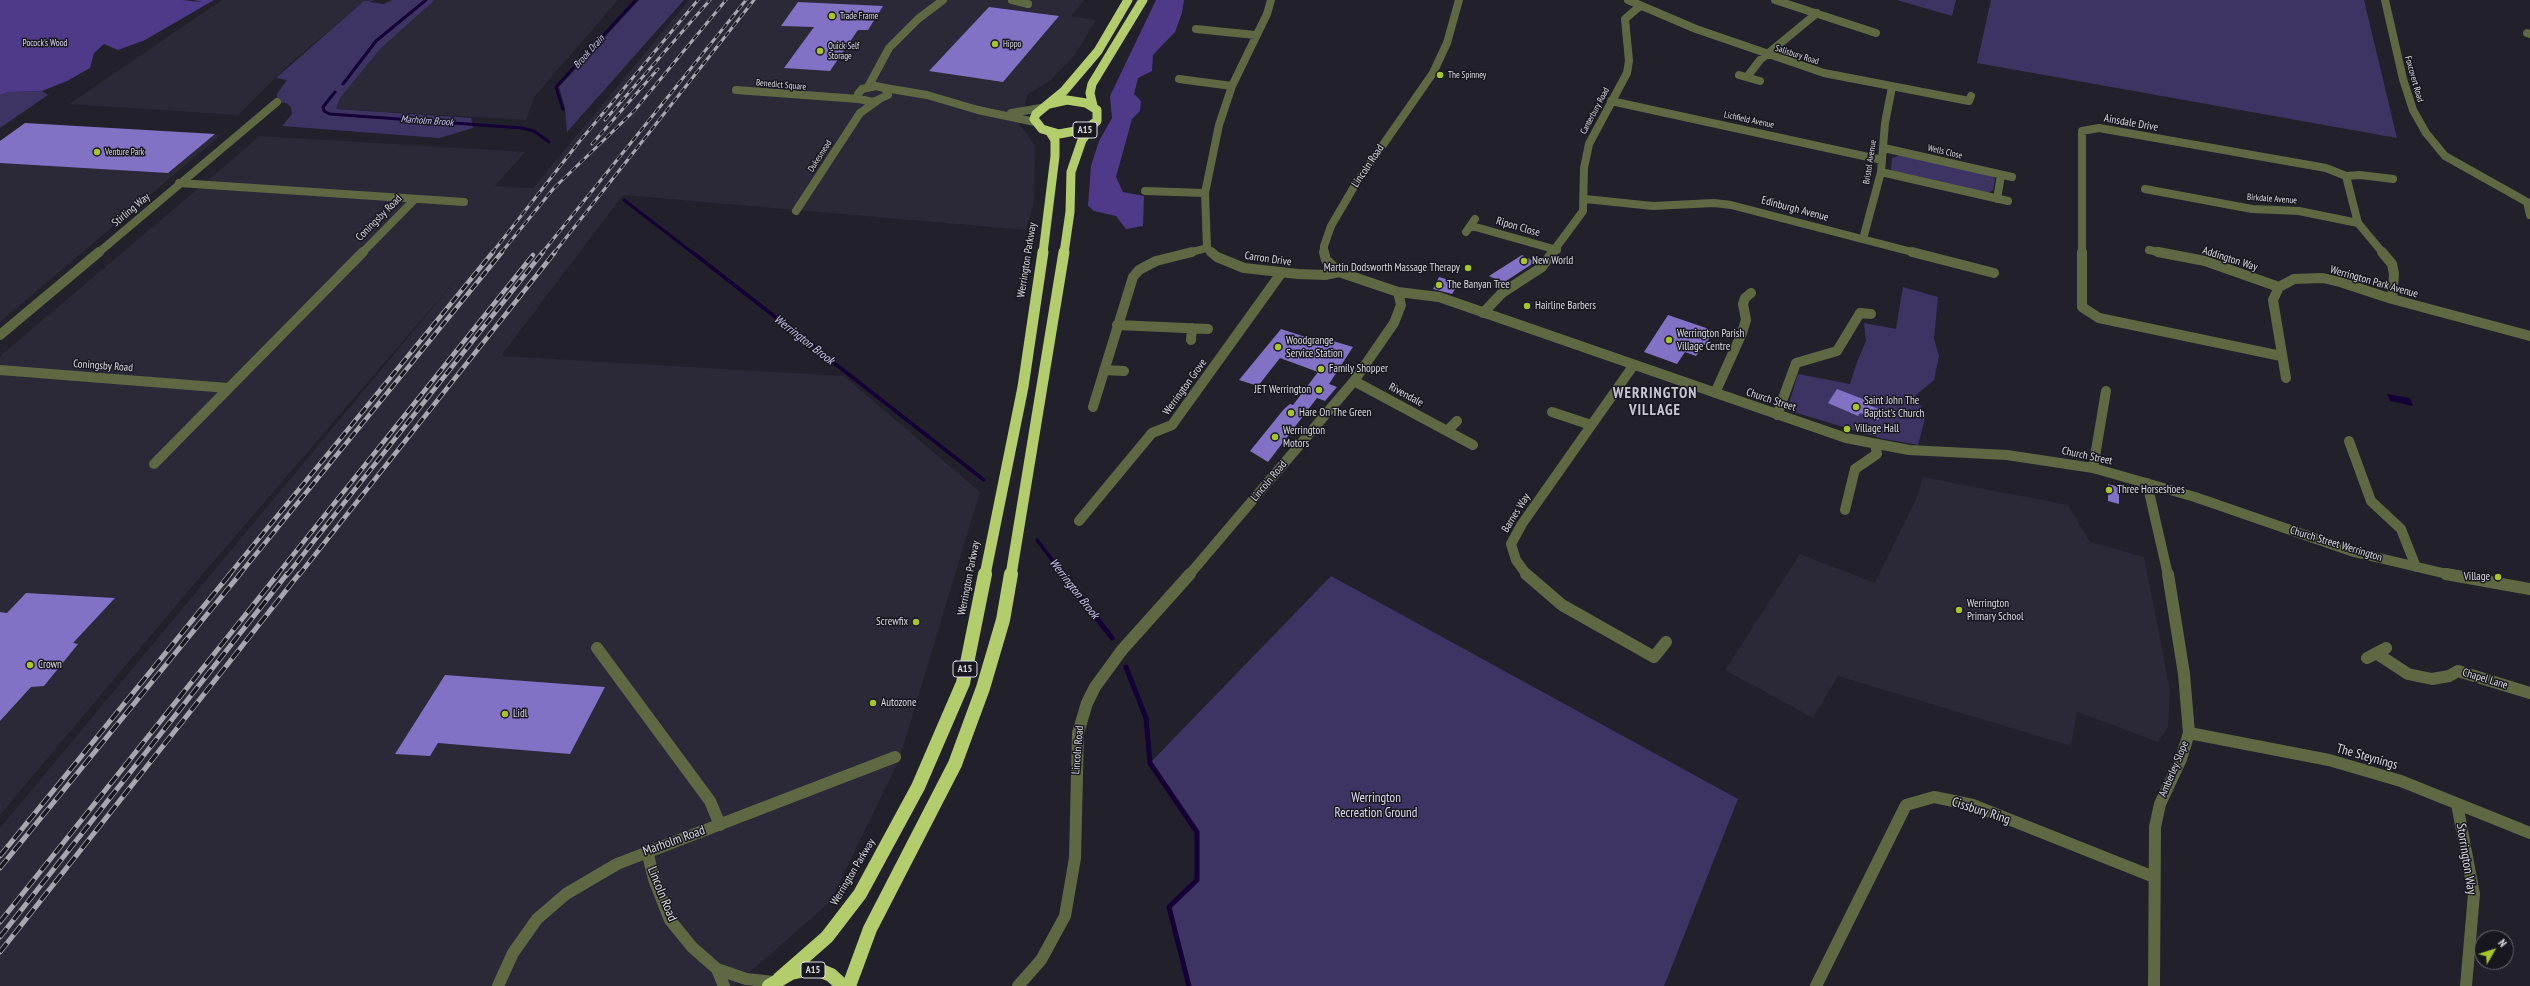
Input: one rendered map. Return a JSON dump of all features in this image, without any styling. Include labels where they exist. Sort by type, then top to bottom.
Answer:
[{"type":"highway","points":[[1050,132],[1042,129],[1035,122],[1036,114],[1078,76],[1098,51],[1128,0]]},
{"type":"highway","name":"A15","points":[[850,986],[870,929],[956,764],[983,688],[1003,620],[1044,384],[1070,212],[1072,172],[1082,140],[1093,126],[1099,115],[1093,106],[1090,93],[1092,84],[1143,0]]},
{"type":"highway","name":"A15","points":[[1045,106],[1077,101],[1093,106]]},
{"type":"highway","name":"A15","points":[[1050,132],[1078,132],[1093,126]]},
{"type":"highway","name":"Werrington Parkway","points":[[774,982],[815,949],[832,931],[860,894],[918,787],[963,683],[1023,388],[1050,207],[1055,140],[1050,132]]},
{"type":"highway","name":"A15","points":[[774,982],[805,970],[819,970],[831,975],[843,986]]},
{"type":"street","name":"Dukesmead","points":[[860,113],[860,99],[858,94],[878,72],[889,48],[900,36],[943,0]]},
{"type":"street","points":[[1012,0],[1028,4]]},
{"type":"street","points":[[1093,407],[1116,325],[1133,276],[1139,270],[1156,261],[1207,248],[1205,193],[1219,125],[1232,86],[1255,35],[1267,14],[1271,0]]},
{"type":"street","name":"Lincoln Road","points":[[1338,272],[1326,260],[1324,252],[1324,246],[1331,226],[1355,185],[1433,73],[1447,42],[1460,0]]},
{"type":"street","name":"Salisbury Road","points":[[1628,0],[1696,29],[1824,73],[1969,101]]},
{"type":"street","points":[[1775,0],[1876,34]]},
{"type":"street","name":"Foxcovert Road","points":[[2385,0],[2403,79],[2413,110],[2426,133],[2445,156],[2528,201]]},
{"type":"street","name":"Canterbury Road","points":[[1484,313],[1502,293],[1542,267],[1557,250],[1583,212],[1585,199],[1584,168],[1589,144],[1627,73],[1629,48],[1625,19],[1633,10],[1640,6]]},
{"type":"street","points":[[1747,78],[1760,60],[1769,55],[1817,13]]},
{"type":"street","points":[[1220,32],[1224,24]]},
{"type":"street","points":[[1196,29],[1255,35]]},
{"type":"street","points":[[878,72],[883,87],[888,95],[880,100]]},
{"type":"street","points":[[1197,82],[1202,72]]},
{"type":"street","points":[[1739,75],[1760,82]]},
{"type":"street","points":[[1179,79],[1232,86]]},
{"type":"street","name":"Benedict Square","points":[[824,96],[865,88],[883,87],[927,95]]},
{"type":"street","name":"Bristol Avenue","points":[[1863,239],[1881,172],[1885,123],[1892,87]]},
{"type":"street","name":"Benedict Square","points":[[736,90],[794,96],[824,96],[880,100],[927,95]]},
{"type":"street","points":[[927,95],[1035,122]]},
{"type":"street","name":"Dukesmead","points":[[796,211],[860,113],[880,100]]},
{"type":"street","name":"Lichfield Avenue","points":[[1611,101],[1882,160]]},
{"type":"street","name":"Stirling Way","points":[[0,336],[277,102]]},
{"type":"street","points":[[999,114],[1045,106]]},
{"type":"street","name":"Ainsdale Drive","points":[[2280,356],[2098,318],[2082,307],[2081,132],[2087,128],[2099,128],[2326,168],[2346,176]]},
{"type":"street","name":"Wells Close","points":[[1884,148],[2012,177]]},
{"type":"street","points":[[1881,172],[2008,201]]},
{"type":"street","points":[[1997,199],[2001,175]]},
{"type":"street","points":[[2392,299],[2394,274],[2392,264],[2358,223],[2346,176],[2360,175],[2395,180]]},
{"type":"street","points":[[1169,192],[1171,182]]},
{"type":"street","name":"Coningsby Road","points":[[180,183],[414,199]]},
{"type":"street","name":"Birkdale Avenue","points":[[2145,189],[2161,188],[2252,209],[2299,211],[2358,223]]},
{"type":"street","points":[[1145,191],[1205,193]]},
{"type":"street","points":[[414,199],[464,202]]},
{"type":"street","name":"Coningsby Road","points":[[154,464],[414,199]]},
{"type":"street","name":"Edinburgh Avenue","points":[[1585,199],[1653,206],[1731,205],[1994,273]]},
{"type":"street","points":[[2528,201],[2530,215]]},
{"type":"street","name":"Ripon Close","points":[[1466,232],[1474,222],[1557,250]]},
{"type":"street","name":"Carron Drive","points":[[1207,248],[1216,257],[1236,266],[1282,272],[1325,275],[1338,272]]},
{"type":"street","name":"Addington Way","points":[[2149,250],[2205,261],[2279,287]]},
{"type":"street","name":"Werrington Grove","points":[[1079,521],[1152,434],[1172,425],[1282,272]]},
{"type":"street","points":[[1338,272],[1398,292]]},
{"type":"street","name":"Werrington Park Avenue","points":[[2279,287],[2294,279],[2323,278],[2392,299],[2530,336]]},
{"type":"street","points":[[2279,287],[2273,300],[2280,356],[2286,378]]},
{"type":"street","name":"Lincoln Road","points":[[1018,986],[1041,960],[1065,916],[1075,858],[1078,733],[1085,708],[1095,687],[1122,650],[1204,558],[1354,381],[1394,323],[1401,305],[1398,292]]},
{"type":"street","name":"Church Street","points":[[1398,292],[1432,296],[1846,438],[1909,450],[2032,457],[2093,468],[2147,483]]},
{"type":"street","points":[[1714,393],[1742,333],[1746,320],[1743,304],[1745,298],[1751,293]]},
{"type":"street","points":[[1777,415],[1796,363],[1837,351],[1860,308],[1871,314]]},
{"type":"street","points":[[1116,325],[1208,329]]},
{"type":"street","points":[[1191,340],[1192,328]]},
{"type":"street","name":"Barnes Way","points":[[1633,366],[1522,524],[1511,544],[1516,560],[1531,580],[1562,605],[1654,657],[1666,642]]},
{"type":"street","name":"Coningsby Road","points":[[0,370],[228,388]]},
{"type":"street","points":[[1104,370],[1124,371]]},
{"type":"street","name":"Rivendale","points":[[1354,381],[1473,445]]},
{"type":"street","points":[[2093,468],[2106,391]]},
{"type":"street","points":[[1552,412],[1591,425]]},
{"type":"street","points":[[1447,431],[1457,421]]},
{"type":"street","points":[[2348,441],[2371,501],[2401,529],[2416,567]]},
{"type":"street","points":[[1845,510],[1855,469],[1876,454],[1876,444]]},
{"type":"street","name":"Church Street Werrington","points":[[2147,483],[2195,497],[2354,552],[2476,581],[2530,589]]},
{"type":"street","name":"Amberley Slope","points":[[2147,483],[2167,570],[2182,660],[2189,733],[2181,759],[2160,804],[2155,827],[2154,986]]},
{"type":"street","points":[[597,648],[710,801],[720,825]]},
{"type":"street","name":"Chapel Lane","points":[[2386,648],[2371,656],[2408,674],[2432,679],[2449,676],[2458,671],[2530,692]]},
{"type":"street","name":"The Steynings","points":[[2189,733],[2329,760],[2401,781],[2530,832]]},
{"type":"street","name":"Marholm Road","points":[[498,986],[513,953],[537,919],[566,894],[617,864],[647,851],[720,825],[895,757]]},
{"type":"street","name":"Cissbury Ring","points":[[1816,986],[1906,805],[1934,797],[1973,805],[2154,877]]},
{"type":"street","name":"Storrington Way","points":[[2457,804],[2474,894],[2466,986]]},
{"type":"street","name":"Lincoln Road","points":[[647,851],[654,880],[670,920],[692,947],[716,969],[724,986]]},
{"type":"street","name":"Lincoln Road","points":[[716,969],[746,979],[774,982]]},
{"type":"shaded area","points":[[222,0],[366,0],[286,67],[238,115],[69,104]]},
{"type":"shaded area","points":[[435,0],[618,0],[535,96],[526,120],[336,109],[340,98],[381,48]]},
{"type":"shaded area","points":[[689,0],[1084,0],[1071,16],[1096,20],[1074,56],[1050,81],[1028,94],[1019,124],[1035,145],[1034,202],[1026,230],[623,195],[501,356],[844,376],[980,492],[899,760],[830,902],[734,986],[0,986],[0,828],[459,276],[189,590],[0,815],[0,356],[260,136],[525,152],[495,186],[533,188]]},
{"type":"shaded area","points":[[25,123],[221,135],[0,322],[0,141]]},
{"type":"shaded area","points":[[2387,394],[2410,398],[2413,406],[2390,401]]},
{"type":"shaded area","name":"Werrington Primary School","points":[[1923,477],[2068,505],[2090,542],[2144,557],[2170,690],[2168,727],[2158,742],[2077,712],[2071,746],[1838,676],[1813,718],[1725,670],[1800,554],[1875,583],[1917,497]]},
{"type":"green space","name":"Pocock's Wood","points":[[0,0],[182,0],[202,2],[194,0],[214,0],[145,40],[118,50],[104,44],[94,53],[90,68],[67,81],[42,91],[8,92],[0,95]]},
{"type":"green space","points":[[374,0],[369,2],[384,4],[392,0],[435,0],[381,48],[340,98],[336,109],[471,118],[473,128],[439,138],[282,126],[292,114],[291,107],[286,103],[277,102],[277,94],[287,80],[276,78],[364,1]]},
{"type":"green space","points":[[639,0],[684,0],[567,132],[565,108],[559,87]]},
{"type":"green space","points":[[1156,0],[1184,0],[1182,13],[1175,32],[1153,55],[1152,71],[1138,78],[1134,94],[1141,101],[1140,111],[1132,119],[1116,177],[1123,192],[1144,196],[1143,226],[1126,229],[1116,216],[1094,211],[1088,206],[1091,166],[1099,141],[1112,118],[1110,96]]},
{"type":"green space","points":[[1897,0],[1956,0],[1952,16]]},
{"type":"green space","points":[[1991,0],[2364,0],[2397,138],[1977,63]]},
{"type":"green space","points":[[42,91],[48,95],[0,128],[0,95],[8,92]]},
{"type":"green space","points":[[1901,155],[1992,175],[1995,179],[1993,190],[1988,193],[1893,172],[1891,169],[1892,158]]},
{"type":"green space","points":[[1903,287],[1938,297],[1934,339],[1939,356],[1934,380],[1915,396],[1926,415],[1918,445],[1880,438],[1787,410],[1798,374],[1850,384],[1866,341],[1864,323],[1896,329]]},
{"type":"green space","name":"Werrington Recreation Ground","points":[[1331,576],[1738,799],[1664,986],[1189,986],[1169,907],[1196,880],[1197,832],[1150,763]]},
{"type":"building","points":[[798,2],[883,6],[868,30],[858,30],[830,71],[784,68],[814,27],[781,26]]},
{"type":"building","name":"Hippo","points":[[989,7],[1059,16],[1003,82],[929,71]]},
{"type":"building","name":"Venture Park","points":[[25,123],[215,134],[168,173],[0,163],[0,141]]},
{"type":"building","points":[[1522,255],[1535,262],[1503,283],[1489,276]]},
{"type":"building","points":[[1439,277],[1459,283],[1452,294],[1433,289]]},
{"type":"building","name":"Werrington Parish Village Centre","points":[[1668,315],[1715,331],[1696,356],[1685,352],[1677,364],[1644,352]]},
{"type":"building","points":[[1281,329],[1330,345],[1333,341],[1353,347],[1329,384],[1337,387],[1325,401],[1317,398],[1268,462],[1250,451],[1284,409],[1290,404],[1293,405],[1318,372],[1280,358],[1258,386],[1239,380]]},
{"type":"building","name":"Saint John The Baptist's Church","points":[[1837,389],[1868,401],[1866,404],[1884,411],[1878,420],[1860,413],[1858,416],[1828,403]]},
{"type":"building","points":[[2108,484],[2119,487],[2119,504],[2108,501]]},
{"type":"building","name":"Crown","points":[[26,593],[115,598],[73,643],[78,644],[44,686],[31,687],[0,721],[0,612],[7,613]]},
{"type":"building","name":"Lidl","points":[[445,675],[605,687],[570,754],[438,743],[430,756],[395,754]]},
{"type":"waterway","name":"Marholm Brook","points":[[343,84],[376,41],[426,0]]},
{"type":"waterway","name":"Brook Drain","points":[[563,109],[556,87],[636,0]]},
{"type":"waterway","name":"Marholm Brook","points":[[335,92],[323,107],[324,111],[330,114],[522,128],[534,131],[549,142]]},
{"type":"waterway","name":"Werrington Brook","points":[[624,200],[693,253]]},
{"type":"waterway","name":"Werrington Brook","points":[[692,252],[984,480]]},
{"type":"waterway","name":"Werrington Brook","points":[[1037,540],[1064,575]]},
{"type":"waterway","name":"Werrington Brook","points":[[1063,574],[1112,638]]},
{"type":"waterway","name":"Werrington Brook","points":[[1126,667],[1146,718],[1150,763],[1197,832],[1197,880],[1169,907],[1189,986]]},
{"type":"railway","points":[[492,253],[579,142],[698,0]]},
{"type":"railway","points":[[605,120],[710,0]]},
{"type":"railway","points":[[501,253],[554,188],[634,111],[726,0]]},
{"type":"railway","points":[[542,253],[746,0]]},
{"type":"railway","points":[[554,253],[754,0]]},
{"type":"railway","points":[[592,144],[658,69]]},
{"type":"railway","points":[[229,575],[493,252]]},
{"type":"railway","points":[[239,575],[502,252]]},
{"type":"railway","points":[[287,575],[543,252]]},
{"type":"railway","points":[[299,575],[555,252]]},
{"type":"railway","points":[[277,575],[533,255]]},
{"type":"railway","points":[[0,856],[230,574]]},
{"type":"railway","points":[[0,868],[240,574]]},
{"type":"railway","points":[[0,922],[278,574]]},
{"type":"railway","points":[[0,937],[287,574]]},
{"type":"railway","points":[[0,952],[299,574]]},
{"type":"place","name":"Trade Frame","points":[[832,16]]},
{"type":"place","name":"Hippo","points":[[995,44]]},
{"type":"place","name":"Quick Self Storage","points":[[820,51]]},
{"type":"place","name":"The Spinney","points":[[1440,75]]},
{"type":"place","name":"Venture Park","points":[[97,152]]},
{"type":"place","name":"New World","points":[[1524,261]]},
{"type":"place","name":"Martin Dodsworth Massage Therapy","points":[[1468,268]]},
{"type":"place","name":"The Banyan Tree","points":[[1439,285]]},
{"type":"place","name":"Hairline Barbers","points":[[1527,306]]},
{"type":"place","name":"Werrington Parish Village Centre","points":[[1669,340]]},
{"type":"place","name":"Woodgrange Service Station","points":[[1278,347]]},
{"type":"place","name":"Family Shopper","points":[[1321,369]]},
{"type":"place","name":"JET Werrington","points":[[1319,390]]},
{"type":"place","name":"Saint John The Baptist's Church","points":[[1856,407]]},
{"type":"place","name":"Hare On The Green","points":[[1291,413]]},
{"type":"place","name":"Village Hall","points":[[1847,429]]},
{"type":"place","name":"Werrington Motors","points":[[1275,437]]},
{"type":"place","name":"Three Horseshoes","points":[[2109,490]]},
{"type":"place","name":"Village","points":[[2498,577]]},
{"type":"place","name":"Werrington Primary School","points":[[1959,610]]},
{"type":"place","name":"Screwfix","points":[[916,622]]},
{"type":"place","name":"Crown","points":[[30,665]]},
{"type":"place","name":"Autozone","points":[[873,703]]},
{"type":"place","name":"Lidl","points":[[505,714]]},
{"type":"district","name":"WERRINGTON VILLAGE","points":[[1655,402]]}]
